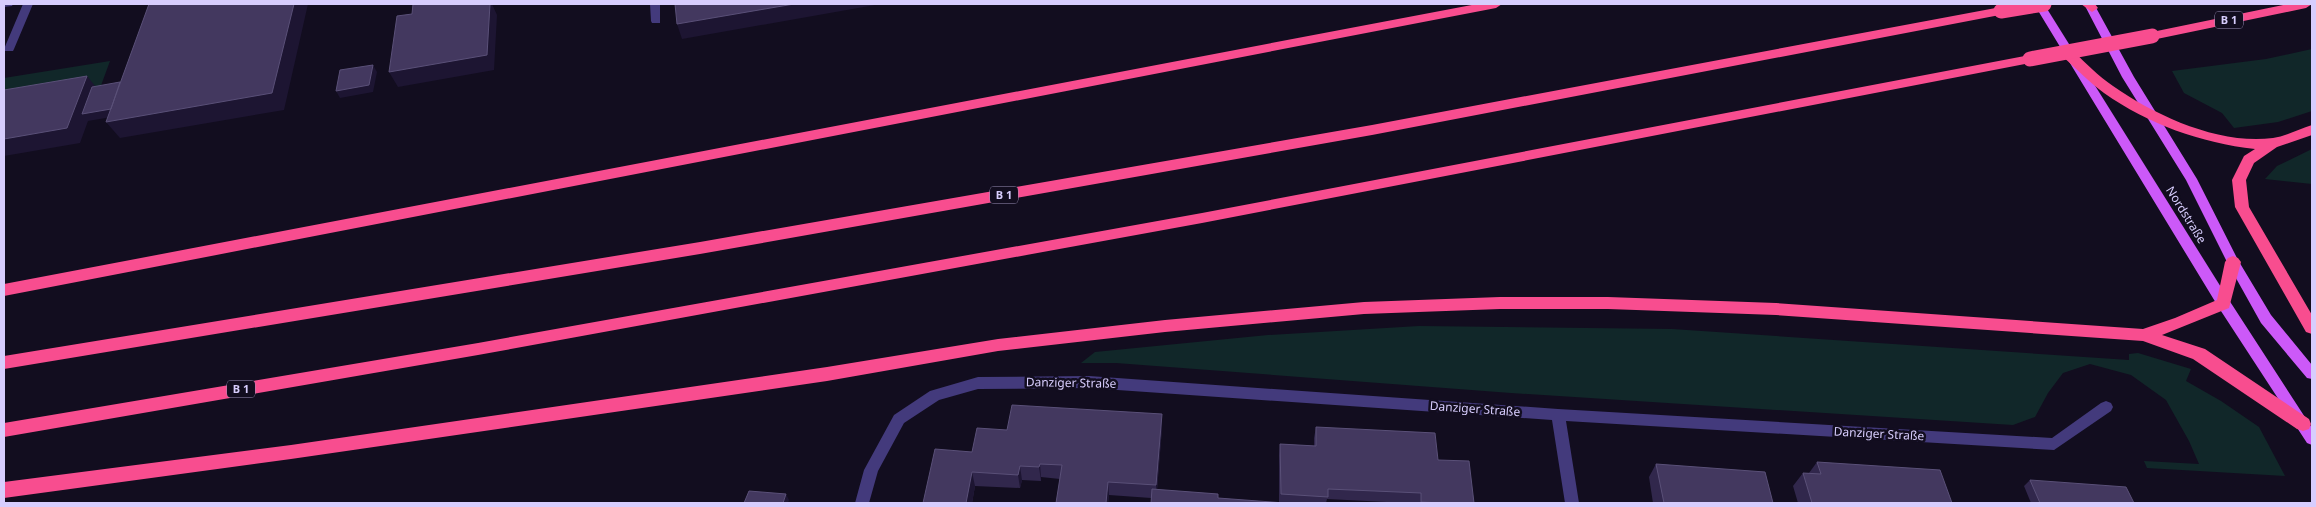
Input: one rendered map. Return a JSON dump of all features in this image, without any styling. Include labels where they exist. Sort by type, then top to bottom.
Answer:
[{"type":"highway","points":[[4,290],[1496,4]]},
{"type":"highway","name":"B 1","points":[[4,363],[710,246],[1342,135],[2044,4]]},
{"type":"highway","name":"B 1","points":[[4,430],[478,349],[1202,218],[2152,36],[2306,4]]},
{"type":"highway","points":[[2068,54],[2109,90],[2150,114],[2210,137],[2240,142],[2272,144]]},
{"type":"highway","points":[[2312,130],[2272,144],[2249,160],[2239,180],[2242,206],[2290,293],[2312,328]]},
{"type":"highway","points":[[2143,335],[2180,323],[2224,304],[2233,262]]},
{"type":"highway","points":[[4,490],[301,451],[817,375],[998,345],[1165,326],[1364,308],[1500,303],[1608,303],[1776,309],[2143,335],[2199,354],[2303,424]]},
{"type":"main road","name":"Nordstraße","points":[[2039,4],[2068,54],[2224,304],[2312,439]]},
{"type":"main road","name":"Nordstraße","points":[[2089,5],[2150,114],[2191,179],[2233,262],[2266,319],[2312,374]]},
{"type":"street","points":[[9,49],[28,4]]},
{"type":"street","points":[[656,4],[656,21]]},
{"type":"street","name":"Danziger Straße","points":[[862,503],[871,470],[899,419],[935,395],[978,383],[1089,382],[1558,415],[2054,444],[2106,407]]},
{"type":"street","points":[[1558,415],[1572,503]]},
{"type":"green space","points":[[2312,49],[2312,111],[2278,122],[2234,128],[2222,113],[2184,93],[2172,71],[2266,59]]},
{"type":"green space","points":[[110,61],[99,91],[4,107],[4,78]]},
{"type":"green space","points":[[2312,149],[2312,184],[2265,179],[2277,166]]},
{"type":"green space","points":[[1419,326],[1672,329],[2129,360],[2129,354],[2138,353],[2191,369],[2186,381],[2221,401],[2259,427],[2285,476],[2147,468],[2144,461],[2199,464],[2189,441],[2166,400],[2131,375],[2090,364],[2063,373],[2048,393],[2035,417],[2013,425],[1511,393],[1116,363],[1081,363],[1095,352],[1268,335]]},
{"type":"building","points":[[149,4],[294,4],[272,93],[106,122]]},
{"type":"building","points":[[413,4],[490,4],[487,55],[389,72],[397,16],[412,14]]},
{"type":"building","points":[[675,4],[794,4],[677,24]]},
{"type":"building","points":[[373,65],[369,85],[336,91],[340,70]]},
{"type":"building","points":[[87,76],[67,128],[4,139],[4,90]]},
{"type":"building","points":[[120,82],[111,109],[82,114],[92,87]]},
{"type":"building","points":[[1012,405],[1162,414],[1156,485],[1108,482],[1106,503],[1056,503],[1062,465],[1040,464],[1039,467],[1020,466],[1018,475],[972,472],[966,503],[923,503],[935,449],[972,452],[977,428],[1007,430]]},
{"type":"building","points":[[1316,427],[1435,433],[1438,460],[1469,461],[1474,503],[1421,502],[1421,493],[1328,489],[1328,497],[1281,494],[1280,444],[1316,446]]},
{"type":"building","points":[[1817,462],[1940,470],[1952,503],[1812,503],[1803,473],[1821,474]]},
{"type":"building","points":[[1656,464],[1765,472],[1773,503],[1664,503]]},
{"type":"building","points":[[2030,480],[2126,487],[2134,503],[2040,503]]},
{"type":"building","points":[[1152,489],[1218,494],[1218,498],[1285,503],[1151,503]]},
{"type":"building","points":[[749,491],[786,494],[783,503],[744,503]]}]
